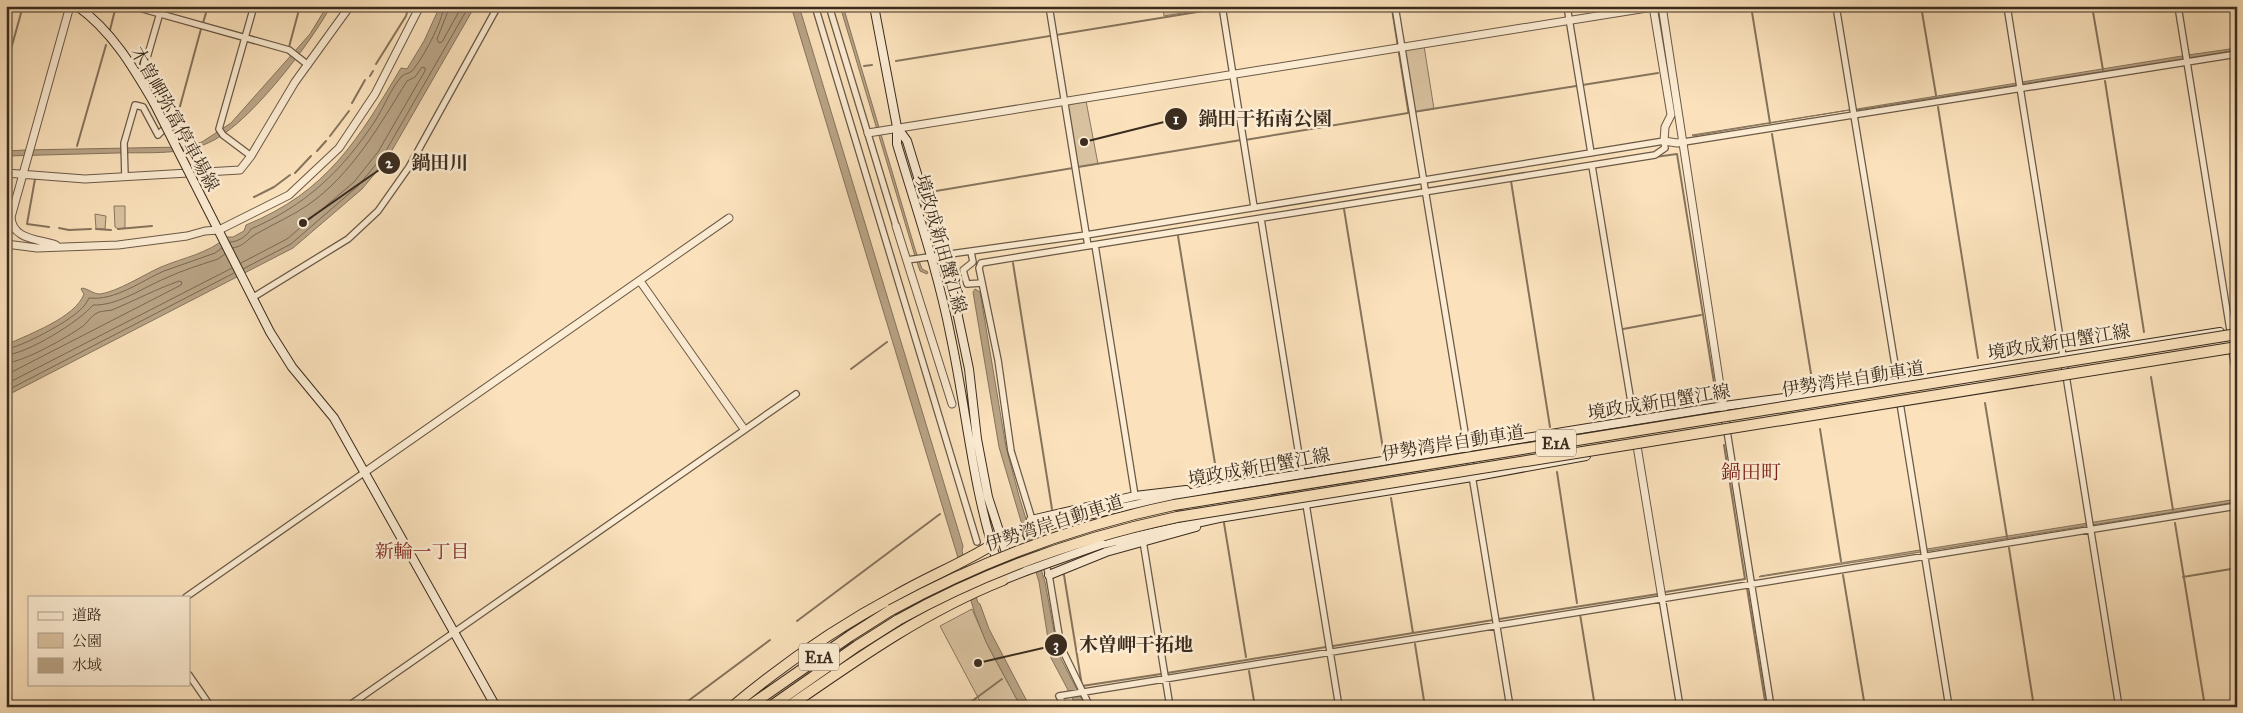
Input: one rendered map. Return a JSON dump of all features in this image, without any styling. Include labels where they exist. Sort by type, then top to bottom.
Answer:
[{"type":"highway","name":"伊勢湾岸自動車道","points":[[748,707],[850,636],[927,590],[1019,549],[1087,526],[1131,514],[1236,494],[2234,331]]},
{"type":"highway","name":"伊勢湾岸自動車道","points":[[770,707],[857,646],[932,601],[1005,568],[1049,551],[1133,526],[1229,508],[2235,349]]},
{"type":"highway","points":[[732,707],[797,658],[879,605],[926,579],[975,556],[996,543]]},
{"type":"highway","points":[[788,707],[872,647],[936,611],[984,587],[1003,580]]},
{"type":"main road","name":"木曽岬弥富停車場線","points":[[77,6],[101,27],[119,47],[133,67],[154,103],[270,332],[292,367],[334,418],[496,707]]},
{"type":"main road","name":"境政成新田蟹江線","points":[[874,6],[897,127],[897,144],[932,256],[951,337],[974,474],[996,543],[1014,576]]},
{"type":"main road","name":"境政成新田蟹江線","points":[[897,127],[907,141],[943,255],[960,318],[969,369],[977,439],[1003,580],[1102,544],[1219,518],[1472,478],[1637,446],[1900,402],[2066,379],[2235,349]]},
{"type":"main road","name":"境政成新田蟹江線","points":[[996,543],[1060,522],[1214,488],[1724,406],[1898,383],[2062,356],[2234,331]]},
{"type":"main road","points":[[1031,520],[1135,496],[1214,488]]},
{"type":"main road","points":[[1049,575],[1106,552],[1143,541],[1181,533],[1219,518]]},
{"type":"street","points":[[61,247],[25,236],[13,227],[12,212],[70,6]]},
{"type":"street","points":[[132,6],[293,52],[308,65]]},
{"type":"street","points":[[125,177],[124,147],[135,106],[143,107],[158,135],[168,125],[142,75],[162,6]]},
{"type":"street","points":[[251,156],[222,133],[254,6]]},
{"type":"street","points":[[6,173],[85,179],[237,171],[244,167],[295,82],[350,6]]},
{"type":"street","points":[[6,244],[37,248],[61,247],[152,242],[187,236],[205,230],[219,230],[289,195],[339,148],[375,94],[413,23],[420,6]]},
{"type":"street","points":[[252,298],[348,239],[378,211],[409,167],[498,6]]},
{"type":"street","points":[[815,6],[977,542]]},
{"type":"street","points":[[829,6],[896,226],[910,259],[952,404]]},
{"type":"street","points":[[1049,6],[1086,235],[1092,246],[1135,496]]},
{"type":"street","points":[[1395,6],[1399,47],[1427,192],[1510,707]]},
{"type":"street","points":[[1567,6],[1591,153]]},
{"type":"street","points":[[868,133],[1653,6],[1671,115],[1665,127],[1664,148],[1655,155],[981,263],[979,268],[998,360],[1011,451],[1049,575],[1061,647],[1081,692],[1090,707]]},
{"type":"street","points":[[1662,6],[1771,707]]},
{"type":"street","points":[[1836,6],[1898,383]]},
{"type":"street","points":[[2007,6],[2120,707]]},
{"type":"street","points":[[2178,6],[2234,331]]},
{"type":"street","points":[[1222,8],[1254,207]]},
{"type":"street","points":[[910,259],[1086,235],[1664,141],[1678,143],[2237,54]]},
{"type":"street","points":[[1592,166],[1634,420]]},
{"type":"street","points":[[187,596],[729,218]]},
{"type":"street","points":[[1261,219],[1302,474]]},
{"type":"street","points":[[6,233],[13,227]]},
{"type":"street","points":[[971,252],[973,262],[963,270],[966,284],[982,283]]},
{"type":"street","points":[[640,280],[744,429]]},
{"type":"street","points":[[2235,349],[2237,378]]},
{"type":"street","points":[[347,707],[796,394]]},
{"type":"street","points":[[1900,402],[1949,707]]},
{"type":"street","points":[[1637,446],[1680,707]]},
{"type":"street","points":[[1306,504],[1339,707]]},
{"type":"street","points":[[1065,707],[1059,696],[1924,556],[2090,525],[2237,506]]},
{"type":"street","points":[[1143,541],[1170,707]]},
{"type":"street","points":[[190,676],[211,707]]},
{"type":"green space","points":[[1163,6],[1219,6],[1219,7],[1164,16]]},
{"type":"green space","points":[[1424,46],[1434,109],[1415,112],[1404,49]]},
{"type":"green space","points":[[1086,101],[1098,164],[1078,167],[1068,105]]},
{"type":"green space","points":[[114,206],[125,206],[125,228],[118,229],[115,227]]},
{"type":"green space","points":[[95,214],[106,216],[105,229],[96,229]]},
{"type":"green space","points":[[972,609],[989,648],[1021,707],[983,707],[940,626]]},
{"type":"water","points":[[327,6],[331,6],[322,22],[279,80],[245,116],[214,140],[191,149],[167,152],[6,156],[6,151],[182,147],[202,142],[231,123],[310,34]]},
{"type":"water","points":[[440,6],[475,6],[387,159],[362,189],[293,248],[6,396],[6,345],[50,324],[71,311],[84,294],[82,288],[98,294],[107,293],[161,267],[204,251],[227,237],[233,237],[244,231],[246,225],[274,212],[298,197],[319,180],[354,141],[401,68],[407,69],[424,41]]},
{"type":"water","points":[[791,6],[799,6],[963,546],[962,551],[978,603],[989,629],[1030,707],[1021,707],[986,642],[975,614]]},
{"type":"water","points":[[840,6],[843,6],[915,249],[922,269],[928,272],[927,274],[920,271],[915,256]]},
{"type":"water","points":[[1391,6],[1393,6],[1409,113],[1408,113]]},
{"type":"water","points":[[2237,48],[2237,50],[2188,58],[2188,55]]},
{"type":"water","points":[[2182,56],[2183,59],[2021,84],[2022,82]]},
{"type":"water","points":[[2017,83],[2017,85],[1857,110],[1857,109]]},
{"type":"water","points":[[1849,110],[1693,136],[1692,135]]},
{"type":"water","points":[[975,289],[980,292],[1006,447],[1045,582],[1058,653],[1086,707],[1077,707],[1051,658],[1039,582],[999,447],[973,292]]},
{"type":"water","points":[[2237,499],[2237,502],[1928,551],[1927,549]]},
{"type":"water","points":[[1920,550],[1921,552],[1759,577],[1760,576]]},
{"type":"waterway","points":[[6,67],[23,6]]},
{"type":"waterway","points":[[110,30],[116,6]]},
{"type":"waterway","points":[[203,23],[208,6]]},
{"type":"waterway","points":[[290,47],[300,6]]},
{"type":"waterway","points":[[376,64],[406,16],[409,6]]},
{"type":"waterway","points":[[896,61],[1234,6]]},
{"type":"waterway","points":[[1751,6],[1770,123]]},
{"type":"waterway","points":[[1921,6],[1936,95]]},
{"type":"waterway","points":[[2092,6],[2103,70]]},
{"type":"waterway","points":[[179,143],[173,132],[201,29]]},
{"type":"waterway","points":[[77,146],[106,45]]},
{"type":"waterway","points":[[864,66],[872,65]]},
{"type":"waterway","points":[[370,76],[373,71]]},
{"type":"waterway","points":[[1413,112],[1658,73]]},
{"type":"waterway","points":[[352,103],[365,80]]},
{"type":"waterway","points":[[2105,81],[2144,332]]},
{"type":"waterway","points":[[1938,107],[1978,358]]},
{"type":"waterway","points":[[330,136],[349,111]]},
{"type":"waterway","points":[[1245,140],[1408,113]]},
{"type":"waterway","points":[[1772,134],[1813,386]]},
{"type":"waterway","points":[[1078,167],[1241,140]]},
{"type":"waterway","points":[[317,151],[326,141]]},
{"type":"waterway","points":[[1655,157],[1677,154],[1716,395]]},
{"type":"waterway","points":[[295,173],[311,156]]},
{"type":"waterway","points":[[930,192],[1073,168]]},
{"type":"waterway","points":[[254,197],[274,187],[290,175]]},
{"type":"waterway","points":[[35,179],[27,224],[49,227]]},
{"type":"waterway","points":[[1511,181],[1550,427]]},
{"type":"waterway","points":[[1344,209],[1384,455]]},
{"type":"waterway","points":[[118,229],[152,226]]},
{"type":"waterway","points":[[59,228],[69,230],[91,229]]},
{"type":"waterway","points":[[96,229],[111,230]]},
{"type":"waterway","points":[[1178,236],[1218,482]]},
{"type":"waterway","points":[[1013,263],[1052,509]]},
{"type":"waterway","points":[[1623,329],[1701,315]]},
{"type":"waterway","points":[[851,369],[887,342]]},
{"type":"waterway","points":[[2151,377],[2173,510]]},
{"type":"waterway","points":[[1985,403],[2007,537]]},
{"type":"waterway","points":[[1820,429],[1841,561]]},
{"type":"waterway","points":[[1665,592],[1745,579],[1724,445]]},
{"type":"waterway","points":[[1557,472],[1577,603]]},
{"type":"waterway","points":[[1391,498],[1413,633]]},
{"type":"waterway","points":[[797,621],[940,514]]},
{"type":"waterway","points":[[1224,523],[1246,657]]},
{"type":"waterway","points":[[2175,523],[2205,707]]},
{"type":"waterway","points":[[2009,548],[2034,707]]},
{"type":"waterway","points":[[2183,577],[2237,568]]},
{"type":"waterway","points":[[1064,575],[1082,686],[1161,674]]},
{"type":"waterway","points":[[1843,575],[1865,707]]},
{"type":"waterway","points":[[1747,588],[1766,707]]},
{"type":"waterway","points":[[1499,619],[1658,594]]},
{"type":"waterway","points":[[1580,614],[1595,707]]},
{"type":"waterway","points":[[1333,646],[1493,620]]},
{"type":"waterway","points":[[680,707],[770,640]]},
{"type":"waterway","points":[[1415,644],[1425,707]]},
{"type":"waterway","points":[[1167,673],[1326,647]]},
{"type":"waterway","points":[[1249,671],[1255,707]]},
{"type":"waterway","points":[[964,707],[1002,679]]},
{"type":"place","name":"鍋田干拓南公園","points":[[1084,142]]},
{"type":"place","name":"鍋田川","points":[[303,223]]},
{"type":"place","name":"木曽岬干拓地","points":[[978,663]]},
{"type":"district","name":"鍋田町","points":[[1751,472]]},
{"type":"district","name":"新輪一丁目","points":[[422,551]]}]
